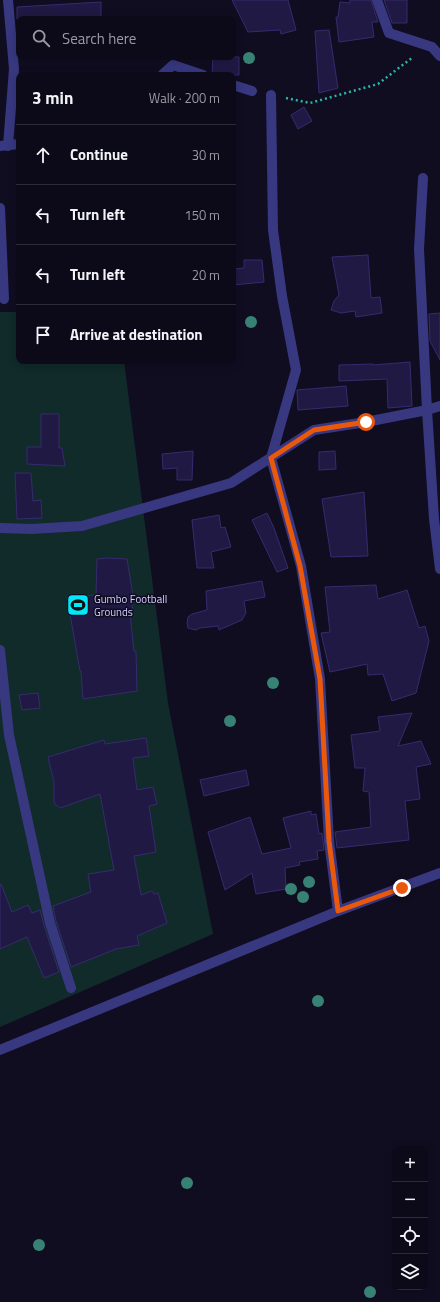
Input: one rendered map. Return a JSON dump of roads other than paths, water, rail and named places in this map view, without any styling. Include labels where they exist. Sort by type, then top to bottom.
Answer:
[{"type":"street","points":[[8,0],[14,69],[4,146],[16,144]]},
{"type":"street","points":[[377,0],[389,33],[432,47],[440,56]]},
{"type":"street","points":[[165,72],[173,65],[194,72]]},
{"type":"street","points":[[236,86],[252,91]]},
{"type":"street","points":[[271,95],[273,230],[282,296],[296,370],[271,458],[300,566],[320,679],[329,841],[338,911]]},
{"type":"street","points":[[423,178],[419,249],[434,519],[440,569]]},
{"type":"street","points":[[0,208],[4,299]]},
{"type":"street","points":[[0,528],[31,529],[82,526],[231,483],[314,430],[366,422],[440,406]]},
{"type":"street","points":[[0,650],[9,735],[50,924],[71,988]]},
{"type":"street","points":[[0,1050],[338,911],[440,874]]},
{"type":"place","name":"Gumbo Football Grounds","points":[[78,605]]}]
